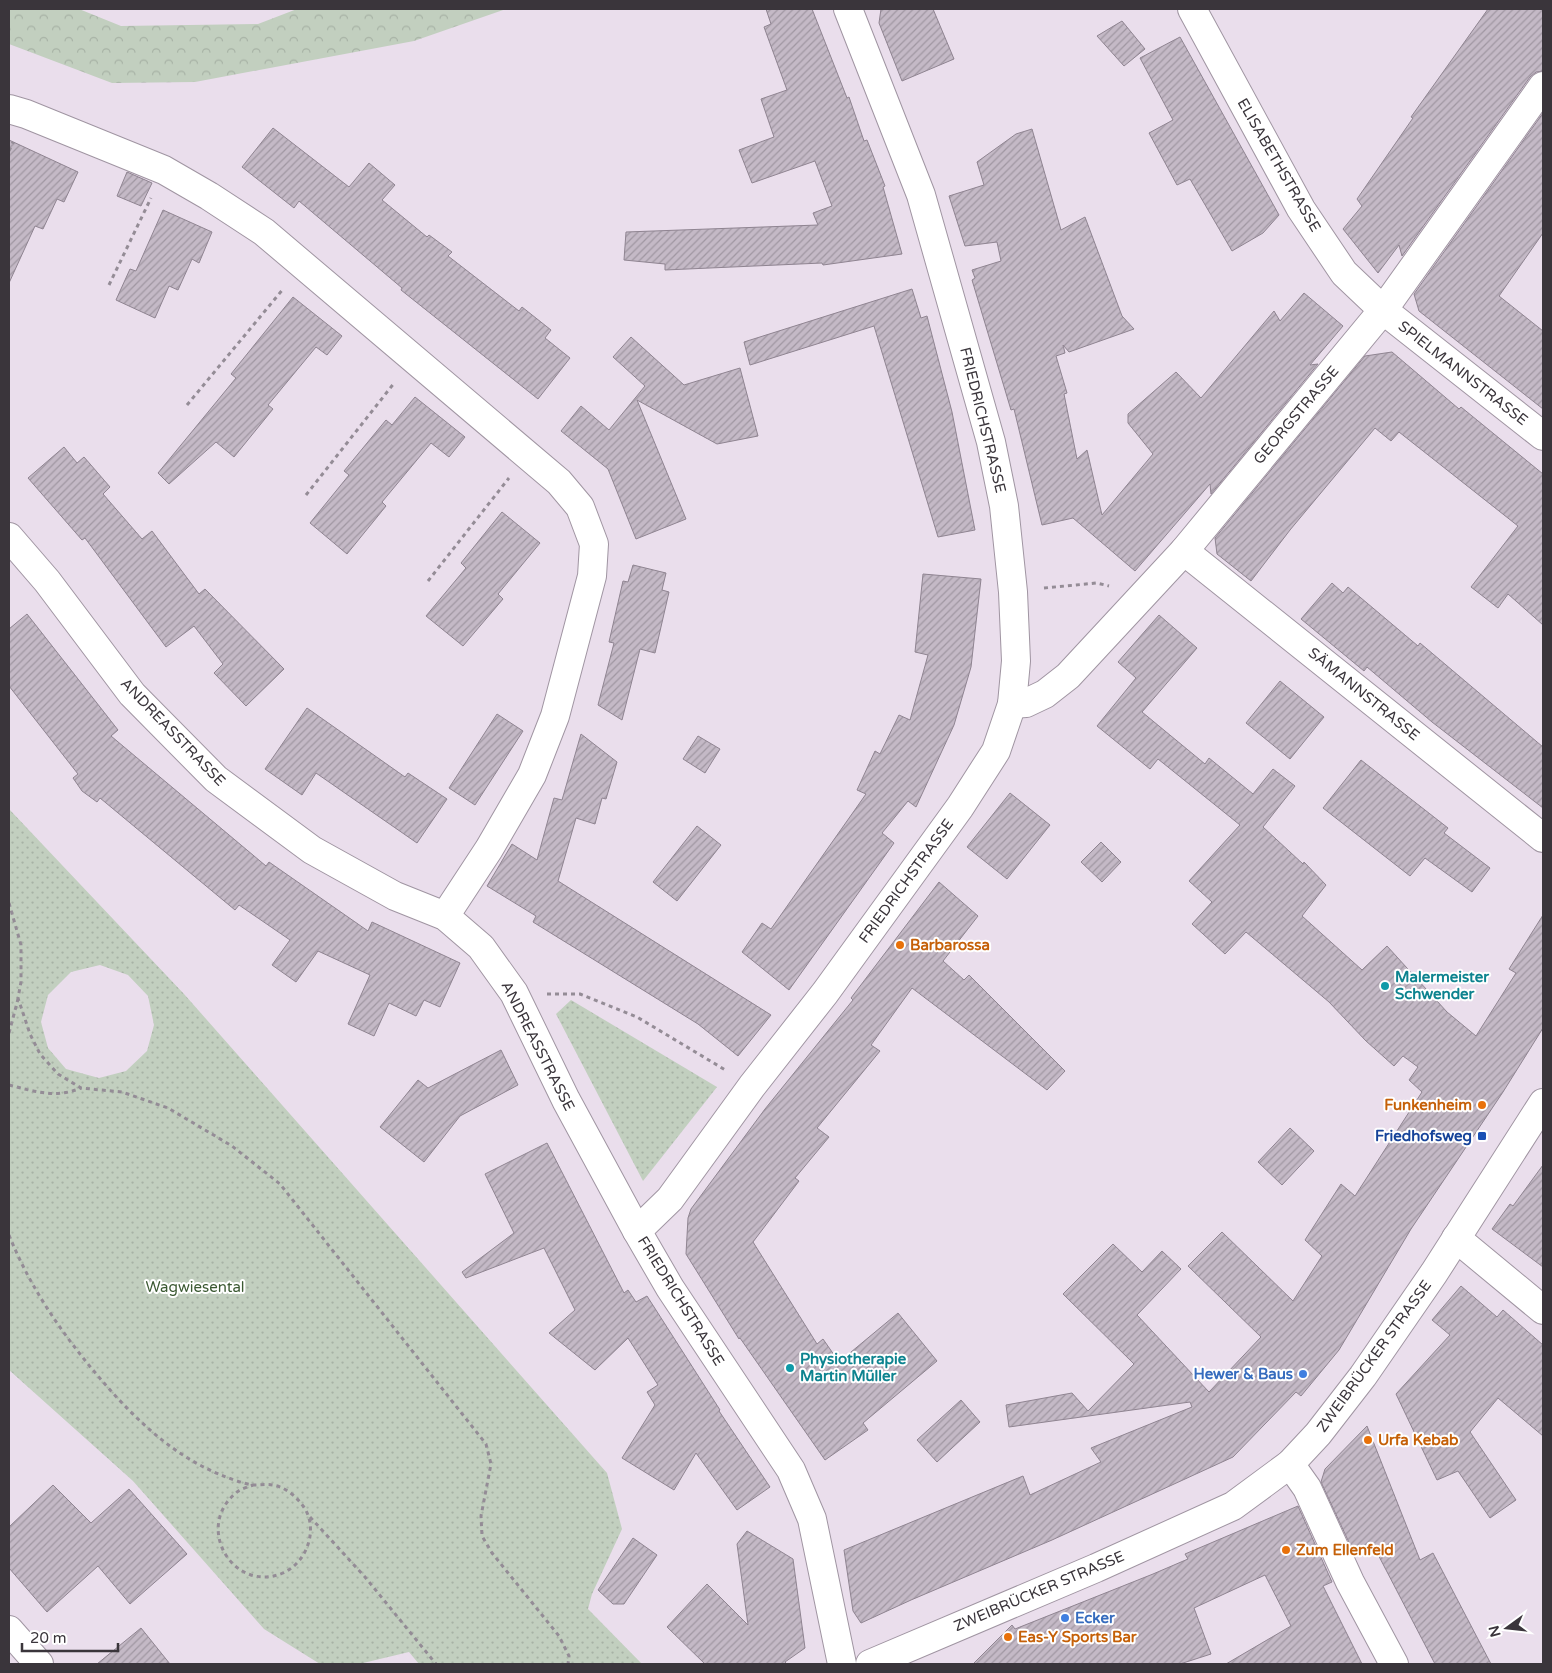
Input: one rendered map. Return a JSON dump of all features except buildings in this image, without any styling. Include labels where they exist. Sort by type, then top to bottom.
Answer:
[{"type":"street","name":"ELISABETHSTRASSE","points":[[1192,9],[1301,209],[1344,273],[1383,310]]},
{"type":"street","name":"FRIEDRICHSTRASSE","points":[[842,1664],[812,1519],[791,1470],[670,1288],[637,1232],[670,1199],[752,1086],[825,993],[960,807],[996,751],[1012,704],[1016,661],[1013,592],[1004,506],[991,442],[922,195],[850,10]]},
{"type":"street","name":"GEORGSTRASSE","points":[[1012,704],[1026,702],[1044,694],[1068,676],[1184,551],[1383,310],[1543,86]]},
{"type":"street","points":[[9,109],[26,114],[164,170],[209,196],[264,232],[412,360],[559,482],[580,507],[594,544],[592,576],[555,716],[532,775],[489,849],[445,916]]},
{"type":"street","name":"SPIELMANNSTRASSE","points":[[1383,310],[1543,436]]},
{"type":"street","name":"ANDREASSTRASSE","points":[[9,537],[47,581],[132,694],[216,780],[312,850],[395,896],[445,916],[481,947],[514,993],[566,1100],[637,1232]]},
{"type":"street","name":"SÄMANNSTRASSE","points":[[1184,551],[1543,838]]},
{"type":"street","name":"ZWEIBRÜCKER STRASSE","points":[[870,1664],[1096,1568],[1233,1506],[1290,1464],[1318,1434],[1363,1376],[1434,1273],[1543,1103]]},
{"type":"street","points":[[1456,1238],[1543,1310]]},
{"type":"street","points":[[1290,1464],[1307,1488],[1350,1582],[1394,1664]]},
{"type":"street","points":[[9,1630],[39,1664]]},
{"type":"path","points":[[109,286],[164,170]]},
{"type":"path","points":[[187,405],[302,266]]},
{"type":"path","points":[[306,495],[412,360]]},
{"type":"path","points":[[428,581],[526,456]]},
{"type":"path","points":[[1013,592],[1068,584],[1098,583],[1144,593]]},
{"type":"path","points":[[9,903],[21,944],[18,998],[9,1033]]},
{"type":"path","points":[[514,993],[580,994],[636,1017],[752,1086]]},
{"type":"path","points":[[18,998],[30,1034],[40,1054],[58,1074],[81,1088],[122,1092],[168,1108],[232,1146],[280,1184],[486,1444],[491,1464],[481,1516],[482,1536],[492,1554],[559,1636],[569,1656],[568,1664]]},
{"type":"path","points":[[9,1084],[48,1094],[72,1092],[81,1088]]},
{"type":"path","points":[[9,1235],[42,1303],[78,1353],[133,1416],[181,1455],[222,1476],[253,1485],[274,1485],[293,1494],[308,1515],[365,1577],[436,1664]]},
{"type":"path","points":[[253,1485],[236,1493],[226,1505],[222,1511],[217,1530],[219,1544],[232,1564],[246,1574],[264,1577],[284,1573],[296,1564],[307,1548],[310,1536],[308,1515]]},
{"type":"green space","points":[[9,9],[79,9],[121,26],[258,24],[297,9],[506,9],[414,41],[195,82],[112,83],[9,44]]},
{"type":"green space","name":"Wagwiesental","points":[[9,809],[184,994],[607,1473],[622,1529],[592,1594],[588,1609],[642,1664],[419,1664],[409,1652],[359,1664],[320,1664],[264,1629],[133,1481],[9,1370]],"holes":[[[100,965],[128,975],[148,996],[154,1025],[147,1051],[126,1071],[99,1078],[66,1069],[48,1048],[41,1022],[48,995],[71,972]]]},
{"type":"green space","points":[[571,1000],[717,1087],[643,1181],[556,1014]]},
{"type":"place","name":"Barbarossa","points":[[900,945]]},
{"type":"place","name":"Malermeister Schwender","points":[[1385,986]]},
{"type":"place","name":"Funkenheim","points":[[1482,1105]]},
{"type":"place","name":"Friedhofsweg","points":[[1482,1136]]},
{"type":"place","name":"Physiotherapie Martin Müller","points":[[790,1368]]},
{"type":"place","name":"Hewer & Baus","points":[[1303,1374]]},
{"type":"place","name":"Urfa Kebab","points":[[1368,1440]]},
{"type":"place","name":"Zum Ellenfeld","points":[[1286,1550]]},
{"type":"place","name":"Ecker","points":[[1065,1618]]},
{"type":"place","name":"Eas-Y Sports Bar","points":[[1008,1637]]}]
